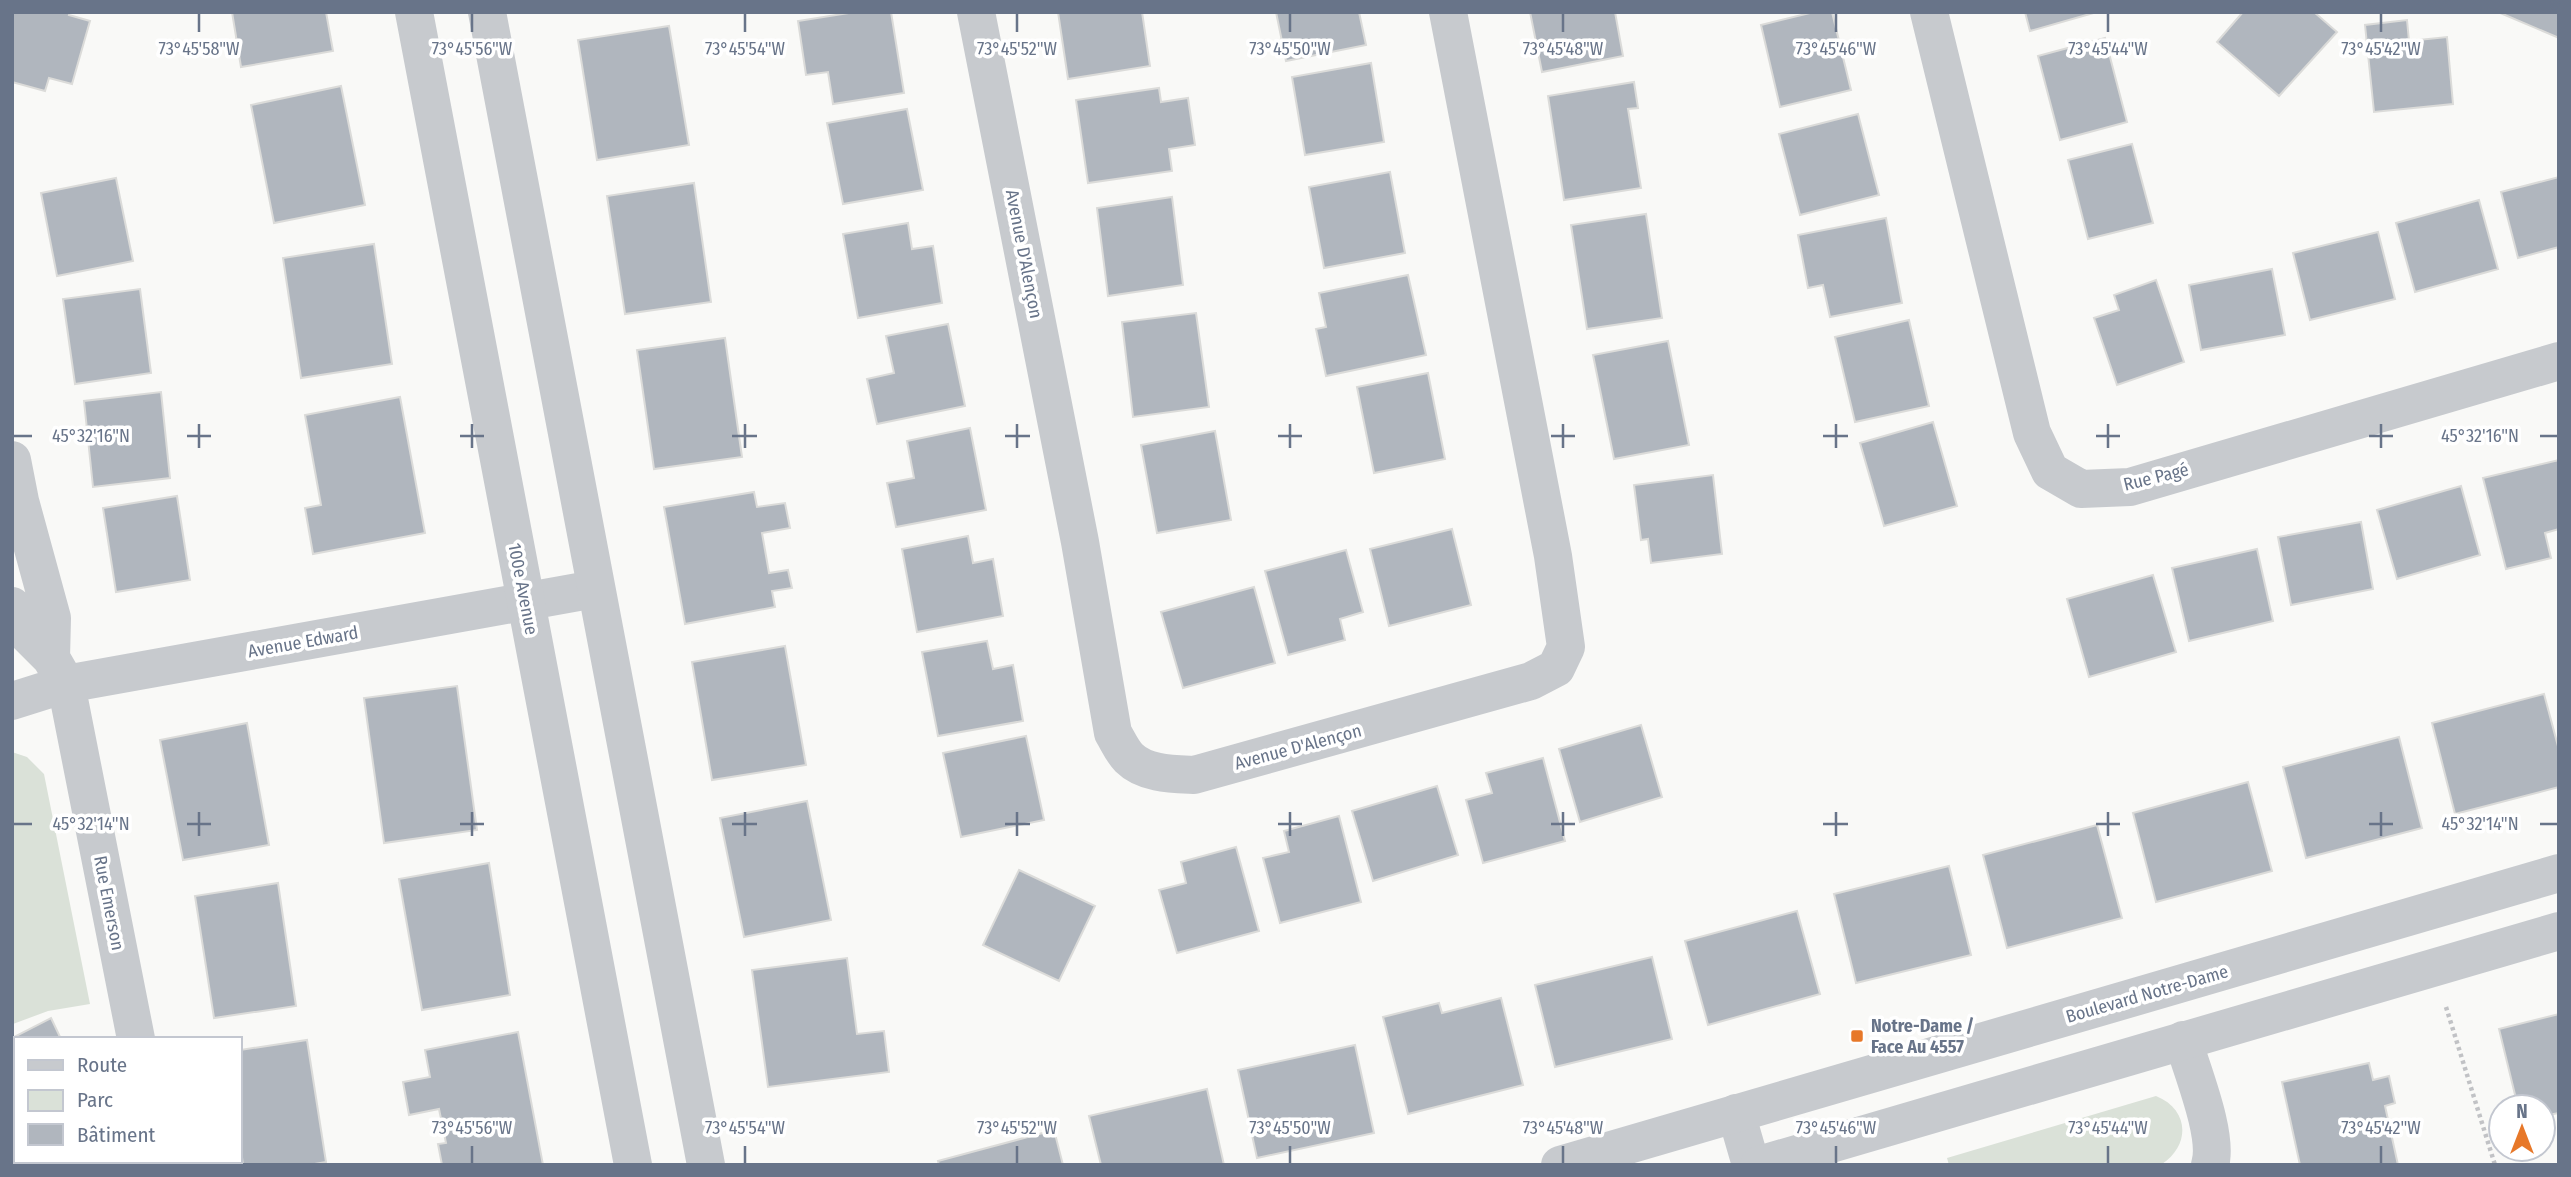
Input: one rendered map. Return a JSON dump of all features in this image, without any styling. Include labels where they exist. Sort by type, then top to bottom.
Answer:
[{"type":"street","name":"100e Avenue","points":[[414,12],[633,1165]]},
{"type":"street","points":[[486,12],[706,1165]]},
{"type":"street","name":"Avenue D'Alençon","points":[[976,12],[1080,542],[1113,733],[1129,758],[1151,770],[1194,775],[1531,681],[1556,668],[1566,647],[1553,556],[1448,12]]},
{"type":"street","name":"Rue Pagé","points":[[1929,12],[2032,433],[2050,471],[2081,489],[2130,487],[2559,360]]},
{"type":"street","name":"Rue Emerson","points":[[12,460],[51,618],[58,671],[136,1037]]},
{"type":"street","name":"Avenue Edward","points":[[12,701],[58,671],[526,602],[595,589]]},
{"type":"street","points":[[12,606],[22,629],[58,671]]},
{"type":"street","name":"Boulevard Notre-Dame","points":[[1560,1165],[2559,873]]},
{"type":"street","points":[[1759,1165],[2559,931]]},
{"type":"street","points":[[2183,1040],[2210,1132],[2213,1150],[2210,1165]]},
{"type":"street","points":[[1736,1113],[1751,1165]]},
{"type":"path","points":[[2446,1007],[2495,1165]]},
{"type":"green space","points":[[12,752],[27,757],[44,774],[90,1004],[48,1011],[13,1024]]},
{"type":"green space","points":[[2156,1096],[2175,1109],[2182,1128],[2178,1147],[2162,1164],[1949,1165],[1947,1158]]},
{"type":"building","points":[[12,12],[70,12],[69,15],[90,21],[72,84],[49,78],[45,91],[12,82]]},
{"type":"building","points":[[232,12],[326,12],[333,51],[241,67]]},
{"type":"building","points":[[855,12],[891,12],[904,93],[833,104],[828,72],[806,75],[798,21]]},
{"type":"building","points":[[1058,12],[1142,12],[1150,66],[1068,79]]},
{"type":"building","points":[[1276,12],[1359,12],[1366,45],[1286,61]]},
{"type":"building","points":[[1530,12],[1615,12],[1623,56],[1542,72]]},
{"type":"building","points":[[1814,12],[1832,12],[1851,90],[1780,107],[1761,25]]},
{"type":"building","points":[[2025,12],[2097,12],[2030,31]]},
{"type":"building","points":[[2243,12],[2314,12],[2337,32],[2279,96],[2217,42]]},
{"type":"building","points":[[2498,12],[2559,12],[2559,38]]},
{"type":"building","points":[[2407,20],[2409,41],[2447,37],[2453,104],[2374,112],[2365,25]]},
{"type":"building","points":[[669,26],[689,145],[597,160],[578,40]]},
{"type":"building","points":[[2105,38],[2127,122],[2060,140],[2038,56]]},
{"type":"building","points":[[1371,63],[1384,142],[1305,155],[1292,77]]},
{"type":"building","points":[[1634,82],[1638,108],[1628,109],[1641,188],[1564,200],[1548,96]]},
{"type":"building","points":[[341,86],[365,205],[274,223],[251,105]]},
{"type":"building","points":[[1159,88],[1161,102],[1188,98],[1195,145],[1169,149],[1172,171],[1088,183],[1076,100]]},
{"type":"building","points":[[907,109],[923,190],[843,204],[827,123]]},
{"type":"building","points":[[1858,114],[1879,195],[1800,215],[1779,134]]},
{"type":"building","points":[[2132,144],[2153,223],[2088,239],[2068,160]]},
{"type":"building","points":[[1390,172],[1405,253],[1324,268],[1309,187]]},
{"type":"building","points":[[2559,177],[2559,247],[2518,258],[2501,192]]},
{"type":"building","points":[[116,178],[133,261],[57,276],[41,193]]},
{"type":"building","points":[[694,183],[711,302],[625,314],[607,196]]},
{"type":"building","points":[[1172,197],[1183,285],[1108,296],[1097,208]]},
{"type":"building","points":[[2479,200],[2498,269],[2415,292],[2396,223]]},
{"type":"building","points":[[1646,214],[1662,318],[1587,329],[1571,225]]},
{"type":"building","points":[[1886,218],[1902,303],[1830,317],[1823,285],[1808,288],[1798,235]]},
{"type":"building","points":[[908,223],[912,249],[933,246],[942,303],[858,318],[843,234]]},
{"type":"building","points":[[2378,232],[2395,299],[2310,320],[2293,253]]},
{"type":"building","points":[[374,244],[392,364],[301,378],[283,258]]},
{"type":"building","points":[[2272,269],[2285,335],[2201,350],[2189,285]]},
{"type":"building","points":[[1408,275],[1426,355],[1326,376],[1316,329],[1326,327],[1319,293]]},
{"type":"building","points":[[2156,280],[2184,362],[2117,385],[2094,318],[2119,310],[2114,295]]},
{"type":"building","points":[[140,289],[151,373],[75,384],[63,299]]},
{"type":"building","points":[[1196,313],[1209,407],[1133,417],[1122,322]]},
{"type":"building","points":[[1909,320],[1929,406],[1855,422],[1835,337]]},
{"type":"building","points":[[948,324],[965,406],[877,424],[867,379],[894,373],[886,336]]},
{"type":"building","points":[[725,338],[742,457],[654,469],[637,350]]},
{"type":"building","points":[[1668,341],[1689,445],[1614,459],[1593,355]]},
{"type":"building","points":[[1428,373],[1445,459],[1374,473],[1357,387]]},
{"type":"building","points":[[161,392],[170,478],[93,487],[84,401]]},
{"type":"building","points":[[400,397],[425,533],[313,554],[305,508],[321,505],[305,415]]},
{"type":"building","points":[[1933,422],[1957,506],[1884,526],[1860,443]]},
{"type":"building","points":[[970,428],[986,510],[896,527],[887,483],[914,478],[907,441]]},
{"type":"building","points":[[1215,431],[1231,520],[1157,533],[1141,445]]},
{"type":"building","points":[[2559,460],[2559,529],[2545,533],[2551,558],[2506,569],[2483,478]]},
{"type":"building","points":[[1713,475],[1722,554],[1651,563],[1648,539],[1641,540],[1634,485]]},
{"type":"building","points":[[2461,486],[2480,555],[2397,579],[2377,510]]},
{"type":"building","points":[[754,492],[757,507],[785,503],[790,528],[762,533],[769,573],[788,570],[792,588],[772,591],[775,607],[685,624],[664,507]]},
{"type":"building","points":[[177,496],[190,580],[116,592],[103,508]]},
{"type":"building","points":[[2361,522],[2373,589],[2291,605],[2278,537]]},
{"type":"building","points":[[1452,529],[1471,605],[1389,626],[1370,549]]},
{"type":"building","points":[[968,536],[973,563],[993,559],[1003,616],[917,632],[902,549]]},
{"type":"building","points":[[2257,549],[2273,621],[2189,641],[2172,568]]},
{"type":"building","points":[[1346,550],[1363,612],[1340,619],[1345,640],[1288,655],[1265,571]]},
{"type":"building","points":[[2153,575],[2176,652],[2089,677],[2067,599]]},
{"type":"building","points":[[1254,587],[1275,663],[1183,688],[1161,612]]},
{"type":"building","points":[[987,641],[993,669],[1013,665],[1023,721],[938,736],[922,652]]},
{"type":"building","points":[[785,646],[806,765],[712,780],[692,662]]},
{"type":"building","points":[[457,686],[477,830],[384,843],[364,698]]},
{"type":"building","points":[[2544,694],[2559,750],[2559,787],[2455,814],[2432,723]]},
{"type":"building","points":[[247,723],[269,845],[183,860],[160,740]]},
{"type":"building","points":[[1641,725],[1662,797],[1580,822],[1559,749]]},
{"type":"building","points":[[1026,736],[1044,820],[961,837],[943,753]]},
{"type":"building","points":[[2399,737],[2422,828],[2306,858],[2283,767]]},
{"type":"building","points":[[1543,758],[1565,841],[1483,863],[1466,800],[1492,793],[1486,773]]},
{"type":"building","points":[[2248,782],[2272,871],[2156,902],[2133,813]]},
{"type":"building","points":[[1437,786],[1458,855],[1373,881],[1352,811]]},
{"type":"building","points":[[807,801],[831,920],[744,937],[720,818]]},
{"type":"building","points":[[1339,816],[1361,902],[1280,923],[1263,858],[1289,852],[1284,831]]},
{"type":"building","points":[[2097,825],[2122,918],[2007,948],[1983,855]]},
{"type":"building","points":[[1236,847],[1259,931],[1177,953],[1159,890],[1186,883],[1181,862]]},
{"type":"building","points":[[489,863],[510,995],[422,1010],[399,879]]},
{"type":"building","points":[[1949,866],[1971,955],[1856,983],[1834,894]]},
{"type":"building","points":[[1019,870],[1095,906],[1059,981],[983,945]]},
{"type":"building","points":[[278,883],[296,1006],[214,1018],[195,896]]},
{"type":"building","points":[[1797,911],[1820,994],[1708,1025],[1685,941]]},
{"type":"building","points":[[1652,957],[1672,1039],[1555,1067],[1535,985]]},
{"type":"building","points":[[847,958],[857,1034],[884,1031],[889,1072],[768,1087],[752,970]]},
{"type":"building","points":[[1501,998],[1523,1085],[1408,1114],[1383,1017],[1439,1003],[1442,1013]]},
{"type":"building","points":[[2559,1014],[2559,1113],[2557,1093],[2515,1093],[2499,1029]]},
{"type":"building","points":[[51,1018],[60,1037],[14,1037],[12,1081],[12,1038]]},
{"type":"building","points":[[518,1032],[543,1165],[442,1165],[438,1144],[446,1143],[439,1109],[409,1115],[403,1082],[430,1077],[425,1050]]},
{"type":"building","points":[[307,1040],[326,1162],[309,1165],[243,1165],[242,1050]]},
{"type":"building","points":[[1355,1045],[1374,1133],[1257,1158],[1238,1070]]},
{"type":"building","points":[[2369,1063],[2373,1080],[2389,1076],[2395,1103],[2385,1106],[2398,1165],[2300,1165],[2282,1082]]},
{"type":"building","points":[[12,1086],[14,1119],[12,1120]]},
{"type":"building","points":[[1207,1089],[1224,1165],[1101,1165],[1089,1116]]},
{"type":"building","points":[[1054,1130],[1063,1165],[939,1165],[938,1161]]},
{"type":"place","name":"Notre-Dame / Face Au 4557","points":[[1857,1036]]}]
